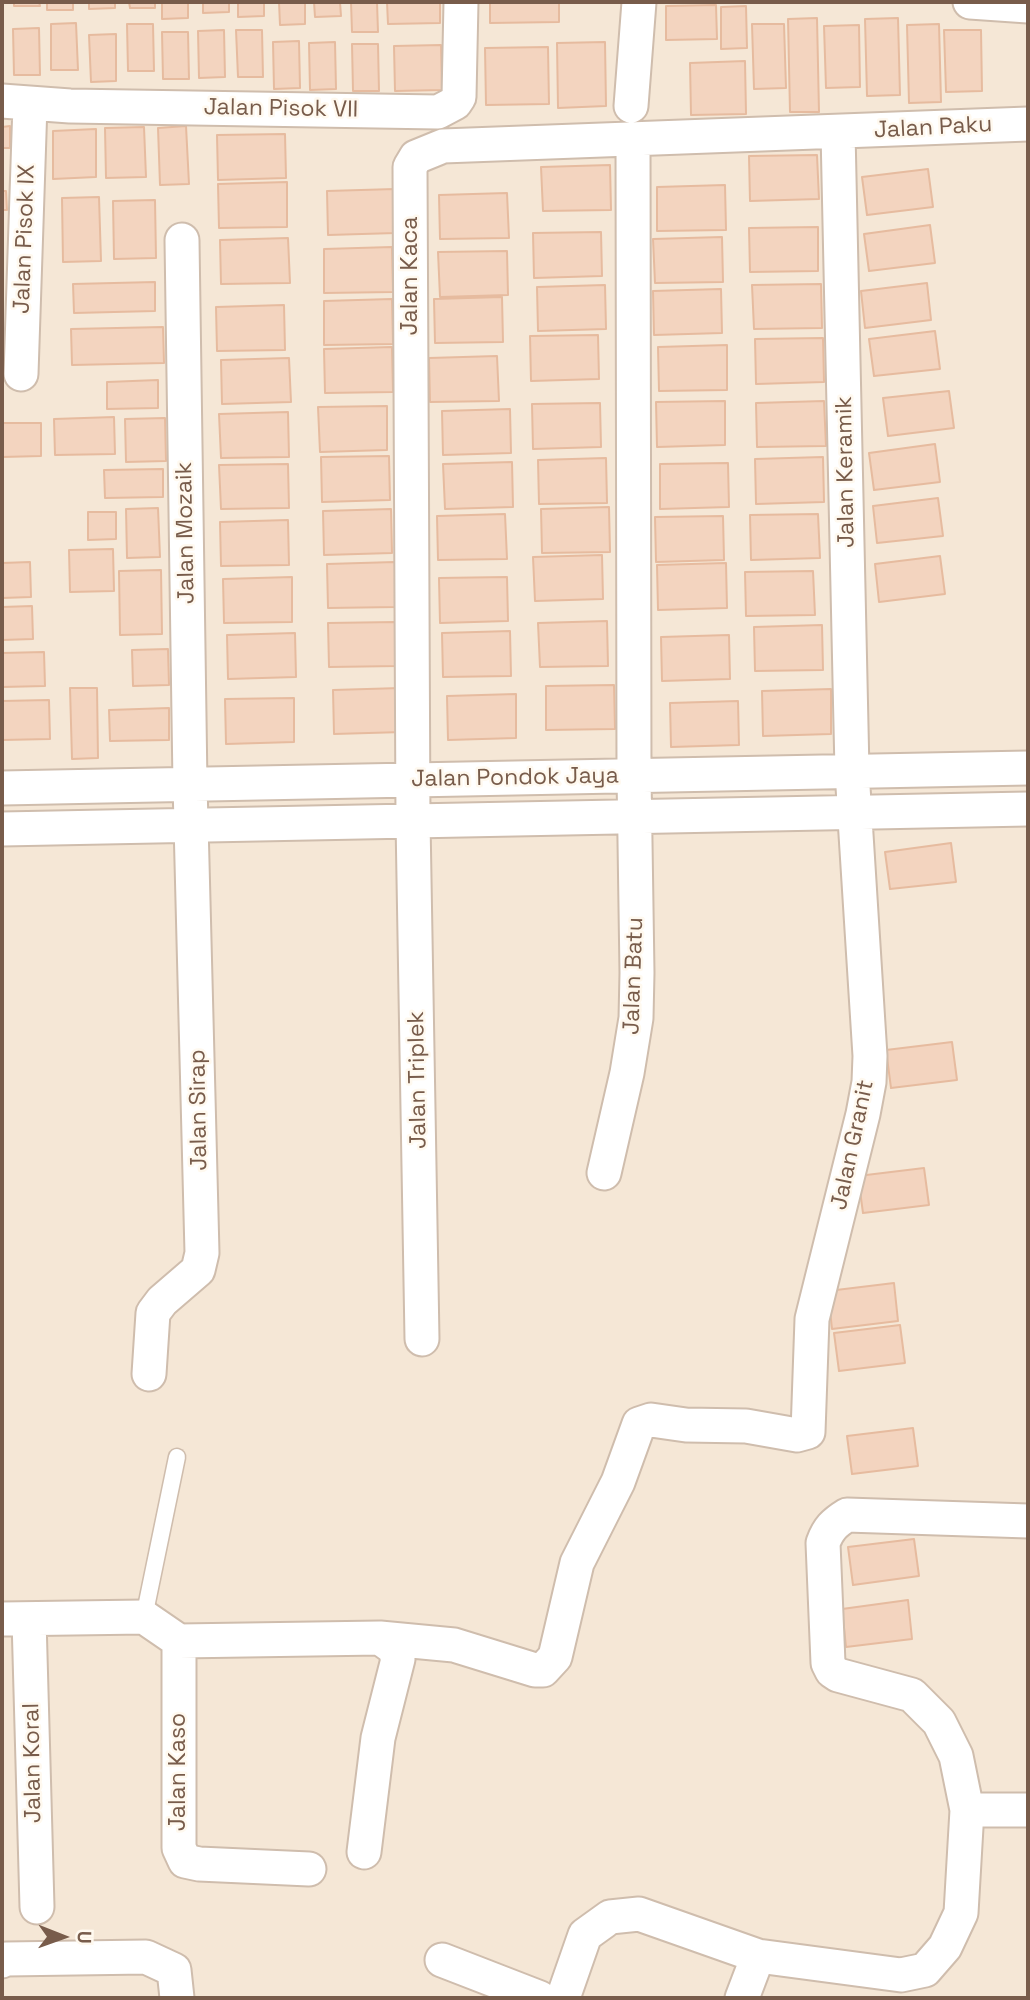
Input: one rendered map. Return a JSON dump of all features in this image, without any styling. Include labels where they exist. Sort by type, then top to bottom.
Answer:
[{"type":"street","name":"Jalan Pisok VII","points":[[16,102],[70,106],[438,112],[455,103],[458,97],[461,2]]},
{"type":"street","points":[[631,106],[639,2]]},
{"type":"street","points":[[970,2],[1028,6]]},
{"type":"street","name":"Jalan Pisok IX","points":[[16,102],[21,374]]},
{"type":"street","name":"Jalan Paku","points":[[838,132],[1028,124]]},
{"type":"street","name":"Jalan Kaca","points":[[414,821],[410,167],[416,157],[443,146],[838,132]]},
{"type":"street","name":"Jalan Keramik","points":[[838,132],[852,771],[856,812]]},
{"type":"street","name":"Jalan Batu","points":[[604,1173],[627,1073],[636,1018],[633,139]]},
{"type":"street","name":"Jalan Mozaik","points":[[182,240],[192,825]]},
{"type":"street","name":"Jalan Pondok Jaya","points":[[2,788],[1028,768]]},
{"type":"street","name":"Jalan Pondok Jaya","points":[[2,829],[1028,809]]},
{"type":"street","name":"Jalan Granit","points":[[380,1638],[454,1645],[543,1670],[555,1657],[577,1563],[618,1482],[639,1424],[651,1420],[686,1425],[746,1426],[797,1435],[808,1432],[812,1319],[869,1082],[856,812]]},
{"type":"street","name":"Jalan Triplek","points":[[414,821],[422,1339]]},
{"type":"street","name":"Jalan Sirap","points":[[149,1374],[153,1313],[162,1301],[198,1270],[202,1253],[192,825]]},
{"type":"street","points":[[563,1998],[585,1935],[610,1917],[639,1914],[758,1956],[901,1975],[925,1970],[945,1947],[961,1913],[967,1810],[956,1756],[939,1722],[912,1695],[832,1671],[828,1664],[822,1543],[835,1522],[847,1516],[1028,1521]]},
{"type":"street","points":[[16,1619],[144,1617],[179,1641],[380,1638],[394,1648],[398,1659],[378,1738],[364,1852]]},
{"type":"street","name":"Jalan Koral","points":[[16,1619],[37,1907]]},
{"type":"street","name":"Jalan Kaso","points":[[179,1641],[179,1848],[185,1861],[309,1869]]},
{"type":"street","points":[[967,1810],[1028,1810]]},
{"type":"street","points":[[742,1998],[758,1956]]},
{"type":"street","points":[[2,1961],[146,1957],[174,1970],[177,1998]]},
{"type":"street","points":[[442,1960],[540,1998]]},
{"type":"lane","points":[[144,1617],[177,1457]]},
{"type":"shaded area","points":[[2,2],[1028,2],[1028,1998],[2,1998]]},
{"type":"building","points":[[14,2],[39,2],[40,6],[14,6]]},
{"type":"building","points":[[47,2],[73,2],[73,10],[47,10]]},
{"type":"building","points":[[89,2],[115,2],[115,8],[89,9]]},
{"type":"building","points":[[129,2],[155,2],[155,8],[130,8]]},
{"type":"building","points":[[162,2],[188,2],[188,18],[162,19]]},
{"type":"building","points":[[203,2],[229,2],[229,12],[203,13]]},
{"type":"building","points":[[238,2],[264,2],[264,16],[238,17]]},
{"type":"building","points":[[279,2],[305,2],[305,24],[280,25]]},
{"type":"building","points":[[314,2],[340,2],[341,16],[315,17]]},
{"type":"building","points":[[351,2],[377,2],[378,32],[352,32]]},
{"type":"building","points":[[387,2],[440,2],[440,23],[388,24]]},
{"type":"building","points":[[490,2],[559,2],[559,22],[490,23]]},
{"type":"building","points":[[716,5],[717,39],[666,40],[666,6]]},
{"type":"building","points":[[746,6],[747,48],[721,49],[721,7]]},
{"type":"building","points":[[817,18],[819,112],[790,112],[788,19]]},
{"type":"building","points":[[898,18],[900,95],[867,96],[865,19]]},
{"type":"building","points":[[76,23],[78,70],[51,70],[51,24]]},
{"type":"building","points":[[127,24],[153,24],[154,71],[128,71]]},
{"type":"building","points":[[752,24],[784,24],[786,88],[754,89]]},
{"type":"building","points":[[939,24],[941,102],[909,103],[907,25]]},
{"type":"building","points":[[859,25],[860,87],[826,88],[824,26]]},
{"type":"building","points":[[39,28],[40,75],[14,75],[13,29]]},
{"type":"building","points":[[224,30],[225,77],[199,78],[198,31]]},
{"type":"building","points":[[236,30],[262,30],[263,77],[238,77]]},
{"type":"building","points":[[944,30],[981,30],[982,91],[946,92]]},
{"type":"building","points":[[162,32],[188,32],[189,79],[163,79]]},
{"type":"building","points":[[116,34],[116,81],[91,82],[89,35]]},
{"type":"building","points":[[299,41],[300,88],[274,89],[273,42]]},
{"type":"building","points":[[335,42],[336,89],[310,90],[309,43]]},
{"type":"building","points":[[605,42],[606,106],[558,108],[557,43]]},
{"type":"building","points":[[352,44],[378,44],[379,91],[353,91]]},
{"type":"building","points":[[441,45],[442,90],[395,91],[394,46]]},
{"type":"building","points":[[548,47],[549,104],[486,105],[485,48]]},
{"type":"building","points":[[745,61],[746,114],[691,115],[690,63]]},
{"type":"building","points":[[10,126],[10,148],[2,148],[2,127]]},
{"type":"building","points":[[186,126],[189,184],[160,185],[158,128]]},
{"type":"building","points":[[144,127],[146,177],[106,178],[105,128]]},
{"type":"building","points":[[96,129],[96,177],[53,179],[53,131]]},
{"type":"building","points":[[285,134],[286,178],[218,180],[217,135]]},
{"type":"building","points":[[817,155],[819,199],[750,201],[749,156]]},
{"type":"building","points":[[610,165],[611,210],[543,211],[541,167]]},
{"type":"building","points":[[928,169],[933,207],[867,215],[862,177]]},
{"type":"building","points":[[287,182],[287,227],[219,228],[218,184]]},
{"type":"building","points":[[725,185],[726,230],[657,231],[657,187]]},
{"type":"building","points":[[395,189],[396,233],[328,235],[327,191]]},
{"type":"building","points":[[2,191],[6,191],[7,210],[2,210]]},
{"type":"building","points":[[507,193],[509,238],[440,239],[439,195]]},
{"type":"building","points":[[99,197],[101,261],[63,262],[62,198]]},
{"type":"building","points":[[155,200],[156,258],[114,259],[113,201]]},
{"type":"building","points":[[930,225],[935,263],[869,271],[864,234]]},
{"type":"building","points":[[818,227],[818,271],[750,272],[749,228]]},
{"type":"building","points":[[601,232],[602,276],[534,278],[533,233]]},
{"type":"building","points":[[722,237],[723,282],[655,283],[653,239]]},
{"type":"building","points":[[288,238],[290,283],[221,284],[220,240]]},
{"type":"building","points":[[392,247],[393,292],[324,293],[324,249]]},
{"type":"building","points":[[507,251],[508,295],[440,297],[438,252]]},
{"type":"building","points":[[155,282],[155,311],[74,313],[73,284]]},
{"type":"building","points":[[927,283],[931,320],[865,328],[861,291]]},
{"type":"building","points":[[821,284],[822,328],[754,329],[752,285]]},
{"type":"building","points":[[605,285],[606,329],[538,331],[537,287]]},
{"type":"building","points":[[721,289],[722,333],[654,335],[653,291]]},
{"type":"building","points":[[502,297],[503,342],[435,343],[434,299]]},
{"type":"building","points":[[392,299],[393,344],[324,345],[324,301]]},
{"type":"building","points":[[284,305],[285,350],[217,351],[216,307]]},
{"type":"building","points":[[163,327],[164,363],[72,365],[71,329]]},
{"type":"building","points":[[935,331],[940,369],[874,376],[869,339]]},
{"type":"building","points":[[598,335],[599,379],[531,381],[530,336]]},
{"type":"building","points":[[823,338],[824,382],[756,384],[755,339]]},
{"type":"building","points":[[727,345],[727,390],[659,391],[658,347]]},
{"type":"building","points":[[392,347],[393,392],[325,393],[324,349]]},
{"type":"building","points":[[497,356],[499,401],[430,402],[429,358]]},
{"type":"building","points":[[289,358],[291,402],[222,404],[221,360]]},
{"type":"building","points":[[158,380],[158,408],[107,409],[107,382]]},
{"type":"building","points":[[949,391],[954,428],[888,436],[883,398]]},
{"type":"building","points":[[725,401],[725,445],[657,447],[656,402]]},
{"type":"building","points":[[824,401],[826,446],[757,447],[756,403]]},
{"type":"building","points":[[600,403],[601,447],[533,449],[532,404]]},
{"type":"building","points":[[387,406],[387,450],[320,452],[318,407]]},
{"type":"building","points":[[510,409],[511,453],[443,455],[442,411]]},
{"type":"building","points":[[288,412],[289,457],[221,458],[219,414]]},
{"type":"building","points":[[114,417],[115,454],[55,455],[54,419]]},
{"type":"building","points":[[165,418],[166,461],[126,462],[125,419]]},
{"type":"building","points":[[2,423],[41,423],[41,456],[2,457]]},
{"type":"building","points":[[935,444],[940,482],[874,490],[869,453]]},
{"type":"building","points":[[389,456],[390,500],[322,502],[321,457]]},
{"type":"building","points":[[823,457],[824,502],[756,504],[755,459]]},
{"type":"building","points":[[606,458],[607,503],[539,504],[538,460]]},
{"type":"building","points":[[512,462],[513,507],[445,509],[443,464]]},
{"type":"building","points":[[728,463],[729,507],[660,509],[660,464]]},
{"type":"building","points":[[288,464],[289,508],[221,509],[219,465]]},
{"type":"building","points":[[163,469],[163,497],[105,498],[104,470]]},
{"type":"building","points":[[938,498],[943,536],[877,543],[873,506]]},
{"type":"building","points":[[609,507],[610,552],[542,553],[541,509]]},
{"type":"building","points":[[158,508],[160,557],[127,558],[126,509]]},
{"type":"building","points":[[391,509],[392,553],[324,555],[323,511]]},
{"type":"building","points":[[88,512],[116,512],[116,539],[88,540]]},
{"type":"building","points":[[505,514],[507,559],[438,560],[437,516]]},
{"type":"building","points":[[818,514],[820,558],[751,560],[750,515]]},
{"type":"building","points":[[723,516],[724,560],[656,562],[655,517]]},
{"type":"building","points":[[288,520],[289,565],[221,566],[220,522]]},
{"type":"building","points":[[113,549],[114,591],[70,592],[69,550]]},
{"type":"building","points":[[602,555],[603,599],[535,601],[533,557]]},
{"type":"building","points":[[940,556],[945,594],[879,602],[875,564]]},
{"type":"building","points":[[30,562],[31,597],[2,598],[2,563]]},
{"type":"building","points":[[395,562],[397,607],[328,608],[327,564]]},
{"type":"building","points":[[726,563],[727,608],[658,610],[657,565]]},
{"type":"building","points":[[161,570],[162,634],[120,635],[119,571]]},
{"type":"building","points":[[813,571],[815,615],[746,616],[745,572]]},
{"type":"building","points":[[292,577],[292,622],[224,623],[223,579]]},
{"type":"building","points":[[507,577],[508,621],[440,623],[439,578]]},
{"type":"building","points":[[32,606],[33,639],[2,640],[2,607]]},
{"type":"building","points":[[607,621],[608,666],[540,667],[538,623]]},
{"type":"building","points":[[396,622],[398,666],[329,667],[328,623]]},
{"type":"building","points":[[822,625],[823,670],[755,671],[754,627]]},
{"type":"building","points":[[510,631],[511,676],[443,677],[442,633]]},
{"type":"building","points":[[295,633],[296,677],[228,679],[227,635]]},
{"type":"building","points":[[729,635],[730,679],[662,681],[661,637]]},
{"type":"building","points":[[168,649],[169,685],[133,686],[132,650]]},
{"type":"building","points":[[44,652],[45,686],[2,687],[2,653]]},
{"type":"building","points":[[614,685],[615,729],[546,730],[546,686]]},
{"type":"building","points":[[70,688],[97,688],[98,758],[72,759]]},
{"type":"building","points":[[401,688],[403,732],[334,734],[333,690]]},
{"type":"building","points":[[831,689],[831,734],[763,736],[762,691]]},
{"type":"building","points":[[516,694],[516,738],[448,740],[447,696]]},
{"type":"building","points":[[294,698],[294,742],[226,744],[225,699]]},
{"type":"building","points":[[49,700],[50,739],[2,740],[2,701]]},
{"type":"building","points":[[738,701],[739,745],[671,747],[670,703]]},
{"type":"building","points":[[169,708],[169,740],[110,741],[109,710]]},
{"type":"building","points":[[951,843],[956,882],[890,889],[885,852]]},
{"type":"building","points":[[952,1042],[957,1080],[891,1088],[886,1050]]},
{"type":"building","points":[[924,1168],[929,1205],[863,1213],[858,1176]]},
{"type":"building","points":[[894,1283],[898,1321],[832,1329],[828,1291]]},
{"type":"building","points":[[900,1325],[905,1363],[839,1371],[834,1333]]},
{"type":"building","points":[[913,1428],[918,1466],[852,1474],[847,1436]]},
{"type":"building","points":[[914,1539],[919,1576],[853,1585],[848,1547]]},
{"type":"building","points":[[908,1600],[912,1639],[846,1647],[842,1609]]}]
